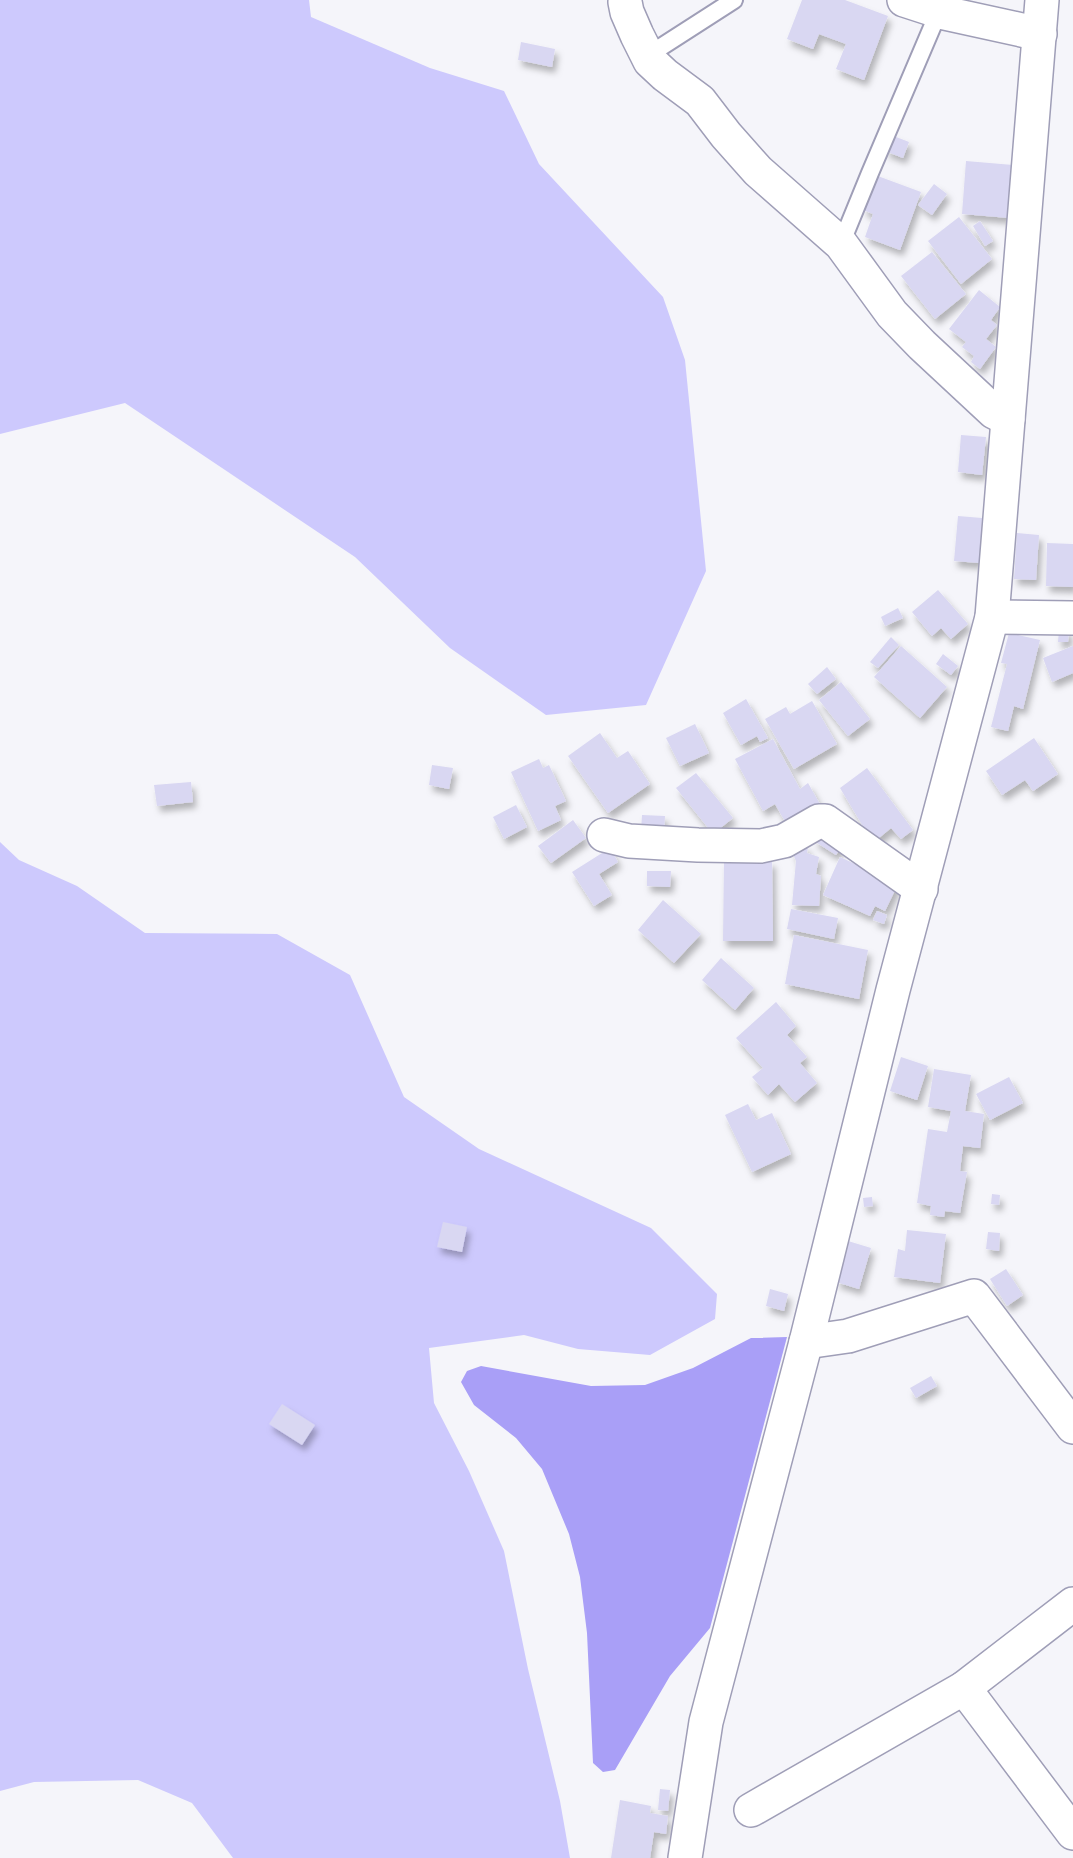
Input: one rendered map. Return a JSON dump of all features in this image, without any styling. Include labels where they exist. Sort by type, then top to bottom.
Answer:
[{"type":"street","points":[[904,0],[944,8],[1040,34]]},
{"type":"street","points":[[685,1858],[706,1722],[806,1342],[893,990],[992,617],[1042,0]]},
{"type":"street","points":[[625,2],[627,12],[648,56],[665,75],[700,102],[758,171],[841,244],[892,314],[922,345],[994,412],[1008,419]]},
{"type":"street","points":[[992,617],[1073,618]]},
{"type":"street","points":[[604,835],[629,840],[698,845],[761,846],[784,841],[819,821],[825,821],[921,889]]},
{"type":"street","points":[[806,1342],[848,1336],[974,1296],[1073,1426]]},
{"type":"street","points":[[752,1810],[964,1688],[1073,1604]]},
{"type":"street","points":[[964,1688],[1073,1833]]},
{"type":"lane","points":[[648,56],[734,0]]},
{"type":"lane","points":[[841,244],[870,173],[944,8]]},
{"type":"shaded area","points":[[0,0],[309,0],[311,17],[430,68],[504,91],[539,164],[663,297],[685,360],[706,571],[646,705],[546,715],[450,648],[355,557],[125,403],[0,434]]},
{"type":"shaded area","points":[[0,842],[19,860],[77,886],[145,933],[277,934],[350,975],[404,1097],[479,1149],[651,1228],[717,1294],[715,1319],[650,1355],[578,1349],[524,1335],[429,1348],[434,1403],[469,1471],[504,1551],[528,1669],[560,1801],[570,1858],[233,1858],[192,1803],[138,1780],[34,1782],[0,1791]]},
{"type":"shaded area","points":[[787,1337],[710,1628],[670,1676],[615,1770],[603,1772],[593,1763],[587,1633],[580,1577],[569,1534],[542,1469],[516,1438],[474,1405],[461,1382],[467,1371],[481,1366],[591,1386],[645,1385],[693,1368],[751,1338]]},
{"type":"building","points":[[802,0],[845,0],[888,16],[864,80],[836,69],[846,44],[819,34],[813,49],[787,39]]},
{"type":"building","points":[[521,42],[555,49],[552,67],[518,60]]},
{"type":"building","points":[[891,135],[909,142],[903,158],[885,151]]},
{"type":"building","points":[[966,161],[1013,165],[1009,218],[962,214]]},
{"type":"building","points":[[875,175],[921,192],[900,250],[865,237],[873,214],[863,210]]},
{"type":"building","points":[[934,184],[947,194],[932,215],[918,205]]},
{"type":"building","points":[[959,217],[992,259],[961,284],[928,241]]},
{"type":"building","points":[[980,221],[993,241],[985,246],[973,226]]},
{"type":"building","points":[[932,252],[966,294],[935,319],[901,276]]},
{"type":"building","points":[[979,290],[1000,307],[991,320],[997,325],[986,339],[996,347],[980,369],[971,362],[974,356],[962,347],[966,342],[949,329]]},
{"type":"building","points":[[961,435],[986,437],[982,475],[958,472]]},
{"type":"building","points":[[958,516],[982,518],[979,563],[954,561]]},
{"type":"building","points":[[1017,533],[1039,535],[1036,580],[1014,579]]},
{"type":"building","points":[[1047,543],[1073,544],[1073,587],[1046,586]]},
{"type":"building","points":[[938,590],[968,624],[951,639],[941,628],[932,636],[912,612]]},
{"type":"building","points":[[898,608],[903,618],[885,626],[881,617]]},
{"type":"building","points":[[1059,630],[1069,630],[1068,642],[1058,642]]},
{"type":"building","points":[[1009,633],[1040,640],[1023,709],[1014,706],[1008,731],[991,727],[1007,664],[1001,663]]},
{"type":"building","points":[[891,637],[899,645],[878,668],[870,662]]},
{"type":"building","points":[[901,646],[947,687],[920,718],[874,677]]},
{"type":"building","points":[[1073,646],[1073,673],[1052,682],[1043,658]]},
{"type":"building","points":[[943,654],[958,666],[951,675],[936,664]]},
{"type":"building","points":[[827,667],[836,679],[817,694],[808,684]]},
{"type":"building","points":[[841,682],[870,719],[848,736],[819,700]]},
{"type":"building","points":[[746,699],[768,738],[760,742],[757,736],[741,745],[723,713]]},
{"type":"building","points":[[812,701],[837,744],[794,769],[765,719],[786,707],[790,714]]},
{"type":"building","points":[[695,724],[709,753],[680,766],[666,738]]},
{"type":"building","points":[[600,733],[617,758],[628,751],[650,784],[608,813],[568,756]]},
{"type":"building","points":[[1034,738],[1058,774],[1033,791],[1025,780],[1002,795],[986,771]]},
{"type":"building","points":[[773,739],[800,789],[808,783],[821,806],[787,825],[775,804],[763,811],[735,759]]},
{"type":"building","points":[[539,759],[543,768],[549,765],[566,801],[555,806],[561,820],[538,831],[511,772]]},
{"type":"building","points":[[432,765],[453,768],[449,789],[429,785]]},
{"type":"building","points":[[867,768],[913,830],[901,839],[891,828],[873,843],[840,788]]},
{"type":"building","points":[[696,773],[733,818],[713,834],[676,788]]},
{"type":"building","points":[[191,782],[193,802],[157,806],[154,785]]},
{"type":"building","points":[[516,805],[527,827],[504,839],[493,817]]},
{"type":"building","points":[[642,815],[665,816],[664,833],[641,832]]},
{"type":"building","points":[[573,820],[586,838],[551,863],[538,846]]},
{"type":"building","points":[[821,830],[843,844],[836,855],[814,841]]},
{"type":"building","points":[[793,845],[808,847],[807,853],[819,857],[816,874],[821,876],[819,906],[792,905],[796,861]]},
{"type":"building","points":[[610,848],[618,862],[599,874],[612,895],[594,906],[572,872]]},
{"type":"building","points":[[840,857],[898,884],[885,911],[875,906],[870,916],[823,895]]},
{"type":"building","points":[[724,860],[772,861],[773,941],[723,941]]},
{"type":"building","points":[[647,871],[671,871],[670,887],[647,886]]},
{"type":"building","points":[[663,900],[701,934],[674,963],[638,930]]},
{"type":"building","points":[[791,909],[838,918],[834,939],[787,929]]},
{"type":"building","points":[[877,911],[887,915],[884,924],[873,920]]},
{"type":"building","points":[[794,935],[868,950],[859,999],[785,984]]},
{"type":"building","points":[[721,958],[754,988],[735,1010],[702,980]]},
{"type":"building","points":[[776,1002],[796,1026],[787,1035],[807,1057],[800,1063],[817,1083],[795,1102],[779,1084],[768,1095],[752,1077],[763,1068],[736,1038]]},
{"type":"building","points":[[901,1057],[928,1066],[917,1100],[890,1091]]},
{"type":"building","points":[[934,1069],[971,1075],[965,1111],[984,1114],[980,1148],[963,1146],[960,1171],[967,1172],[960,1213],[945,1211],[944,1217],[930,1215],[931,1206],[917,1203],[928,1129],[947,1132],[951,1111],[928,1107]]},
{"type":"building","points":[[1009,1077],[1023,1103],[990,1120],[976,1094]]},
{"type":"building","points":[[748,1104],[756,1120],[772,1113],[791,1154],[752,1172],[725,1115]]},
{"type":"building","points":[[992,1194],[1000,1195],[999,1205],[991,1204]]},
{"type":"building","points":[[872,1197],[873,1206],[864,1207],[863,1198]]},
{"type":"building","points":[[443,1222],[467,1227],[462,1252],[437,1247]]},
{"type":"building","points":[[907,1230],[946,1234],[940,1283],[894,1277],[898,1249],[905,1251]]},
{"type":"building","points":[[988,1232],[1000,1233],[999,1251],[986,1249]]},
{"type":"building","points":[[848,1241],[871,1248],[859,1289],[836,1282]]},
{"type":"building","points":[[1006,1269],[1023,1295],[1007,1306],[990,1279]]},
{"type":"building","points":[[770,1289],[788,1294],[784,1311],[766,1306]]},
{"type":"building","points":[[931,1376],[937,1386],[916,1398],[910,1388]]},
{"type":"building","points":[[282,1404],[315,1425],[302,1445],[269,1424]]},
{"type":"building","points":[[660,1789],[670,1790],[668,1811],[658,1810]]},
{"type":"building","points":[[620,1800],[651,1806],[650,1813],[668,1816],[666,1834],[654,1832],[650,1858],[611,1858]]}]
